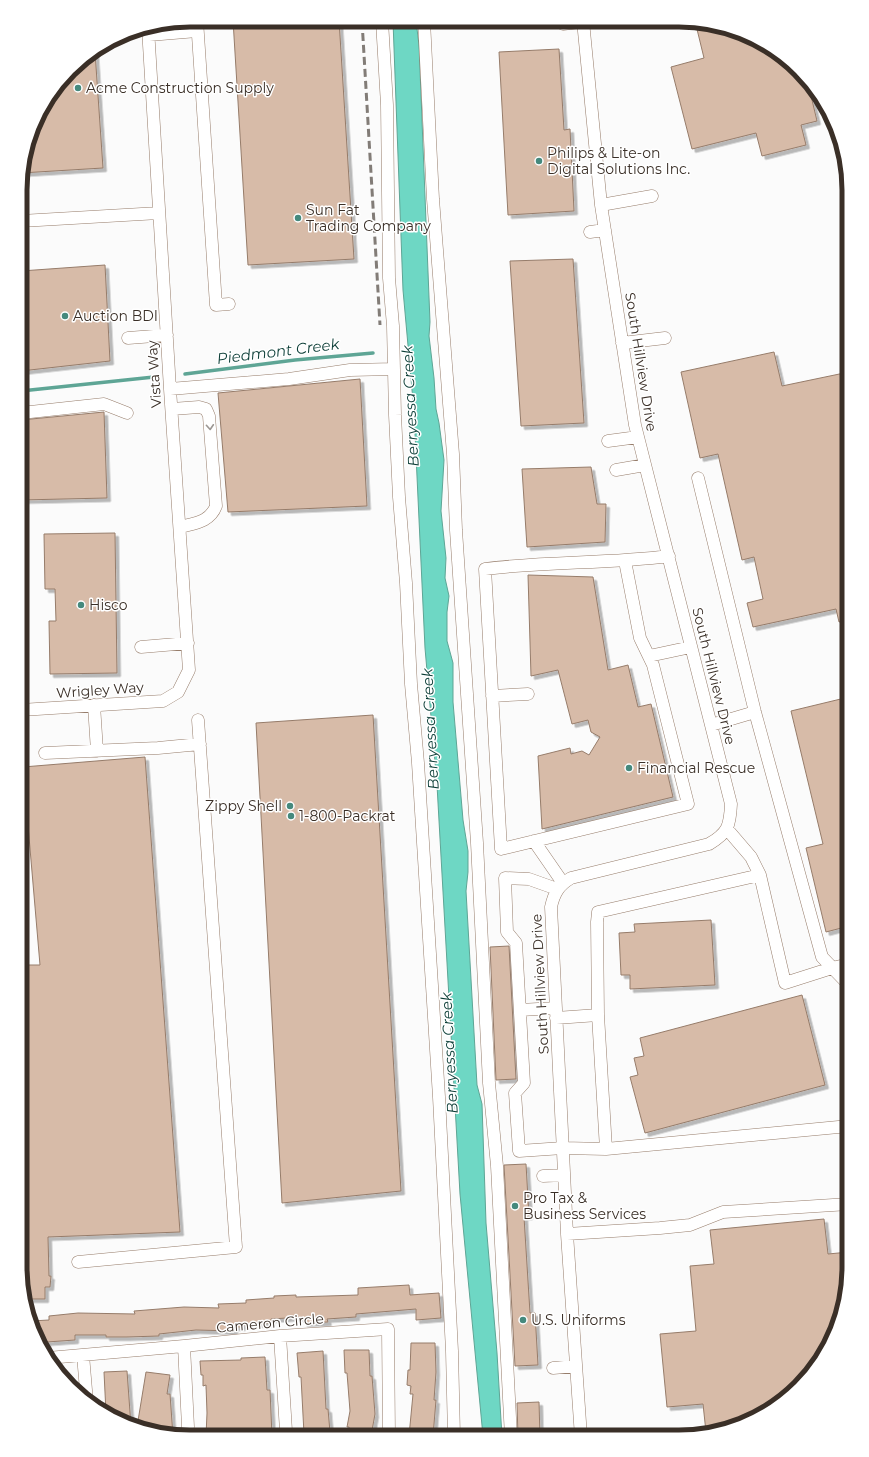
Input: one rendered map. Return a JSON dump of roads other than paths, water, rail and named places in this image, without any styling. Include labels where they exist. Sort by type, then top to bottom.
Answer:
[{"type":"street","points":[[154,31],[189,27]]},
{"type":"street","points":[[197,27],[216,305],[229,304]]},
{"type":"street","points":[[382,27],[388,105],[389,278],[393,326],[395,415],[411,684],[418,763],[439,1097],[452,1351],[454,1430]]},
{"type":"street","points":[[424,27],[432,199],[453,454],[456,530],[477,843],[489,1083],[497,1166],[511,1430]]},
{"type":"street","name":"South Hillview Drive","points":[[586,27],[601,205],[638,437],[731,804],[730,818],[727,829]]},
{"type":"street","name":"Vista Way","points":[[148,33],[170,389],[190,670],[178,692]]},
{"type":"street","points":[[601,205],[652,196]]},
{"type":"street","points":[[27,221],[159,213]]},
{"type":"street","points":[[590,232],[605,230]]},
{"type":"street","points":[[128,338],[167,335]]},
{"type":"street","points":[[622,343],[665,338]]},
{"type":"street","points":[[170,389],[289,379],[350,370],[394,369]]},
{"type":"street","points":[[27,412],[104,404],[127,413]]},
{"type":"street","points":[[172,409],[199,407],[206,409],[209,416],[216,506],[213,513],[204,521],[180,527]]},
{"type":"street","points":[[608,441],[638,437]]},
{"type":"street","points":[[616,470],[646,465]]},
{"type":"street","points":[[698,478],[755,712],[822,957],[842,978]]},
{"type":"street","points":[[625,561],[640,638],[653,665],[688,804],[501,849],[485,569],[515,566],[625,561],[669,556]]},
{"type":"street","points":[[142,647],[188,643]]},
{"type":"street","points":[[649,656],[692,647]]},
{"type":"street","name":"Wrigley Way","points":[[27,710],[163,701],[178,692]]},
{"type":"street","points":[[492,696],[528,694]]},
{"type":"street","points":[[94,705],[97,751]]},
{"type":"street","points":[[711,725],[755,712]]},
{"type":"street","points":[[78,1262],[236,1247],[198,720]]},
{"type":"street","points":[[45,753],[158,748],[200,744]]},
{"type":"street","points":[[842,966],[785,983],[760,875],[751,857],[727,829],[720,837],[708,844],[571,878],[560,886],[529,879],[505,878],[507,932],[516,943],[524,1083],[515,1094],[519,1151],[563,1148],[606,1149],[842,1127]]},
{"type":"street","points":[[534,841],[560,886]]},
{"type":"street","points":[[606,1149],[598,1015],[598,912],[760,875]]},
{"type":"street","name":"South Hillview Drive","points":[[560,886],[553,897],[551,907],[567,1234],[580,1430]]},
{"type":"street","points":[[520,1010],[598,1015]]},
{"type":"street","points":[[543,1176],[564,1175]]},
{"type":"street","points":[[567,1234],[690,1225],[723,1212],[842,1204]]},
{"type":"street","name":"Cameron Circle","points":[[54,1358],[280,1336],[388,1329],[389,1430]]},
{"type":"street","points":[[280,1336],[286,1430]]},
{"type":"street","points":[[184,1346],[188,1427]]},
{"type":"street","points":[[83,1355],[86,1392]]},
{"type":"street","points":[[552,1368],[576,1366]]},
{"type":"waterway","name":"Piedmont Creek","points":[[185,374],[295,360],[373,353]]},
{"type":"waterway","name":"Piedmont Creek","points":[[27,390],[154,377]]},
{"type":"railway","points":[[362,27],[380,325]]},
{"type":"place","name":"Acme Construction Supply","points":[[78,88]]},
{"type":"place","name":"Philips & Lite-on Digital Solutions Inc.","points":[[539,161]]},
{"type":"place","name":"Sun Fat Trading Company","points":[[298,218]]},
{"type":"place","name":"Auction BDI","points":[[65,316]]},
{"type":"place","name":"Hisco","points":[[81,605]]},
{"type":"place","name":"Financial Rescue","points":[[629,768]]},
{"type":"place","name":"Zippy Shell","points":[[290,806]]},
{"type":"place","name":"1-800-Packrat","points":[[291,816]]},
{"type":"place","name":"Pro Tax & Business Services","points":[[515,1206]]},
{"type":"place","name":"U.S. Uniforms","points":[[523,1320]]},
{"type":"water label","name":"Berryessa Creek","points":[[410,406]]},
{"type":"water label","name":"Berryessa Creek","points":[[430,729]]},
{"type":"water label","name":"Berryessa Creek","points":[[449,1053]]}]
